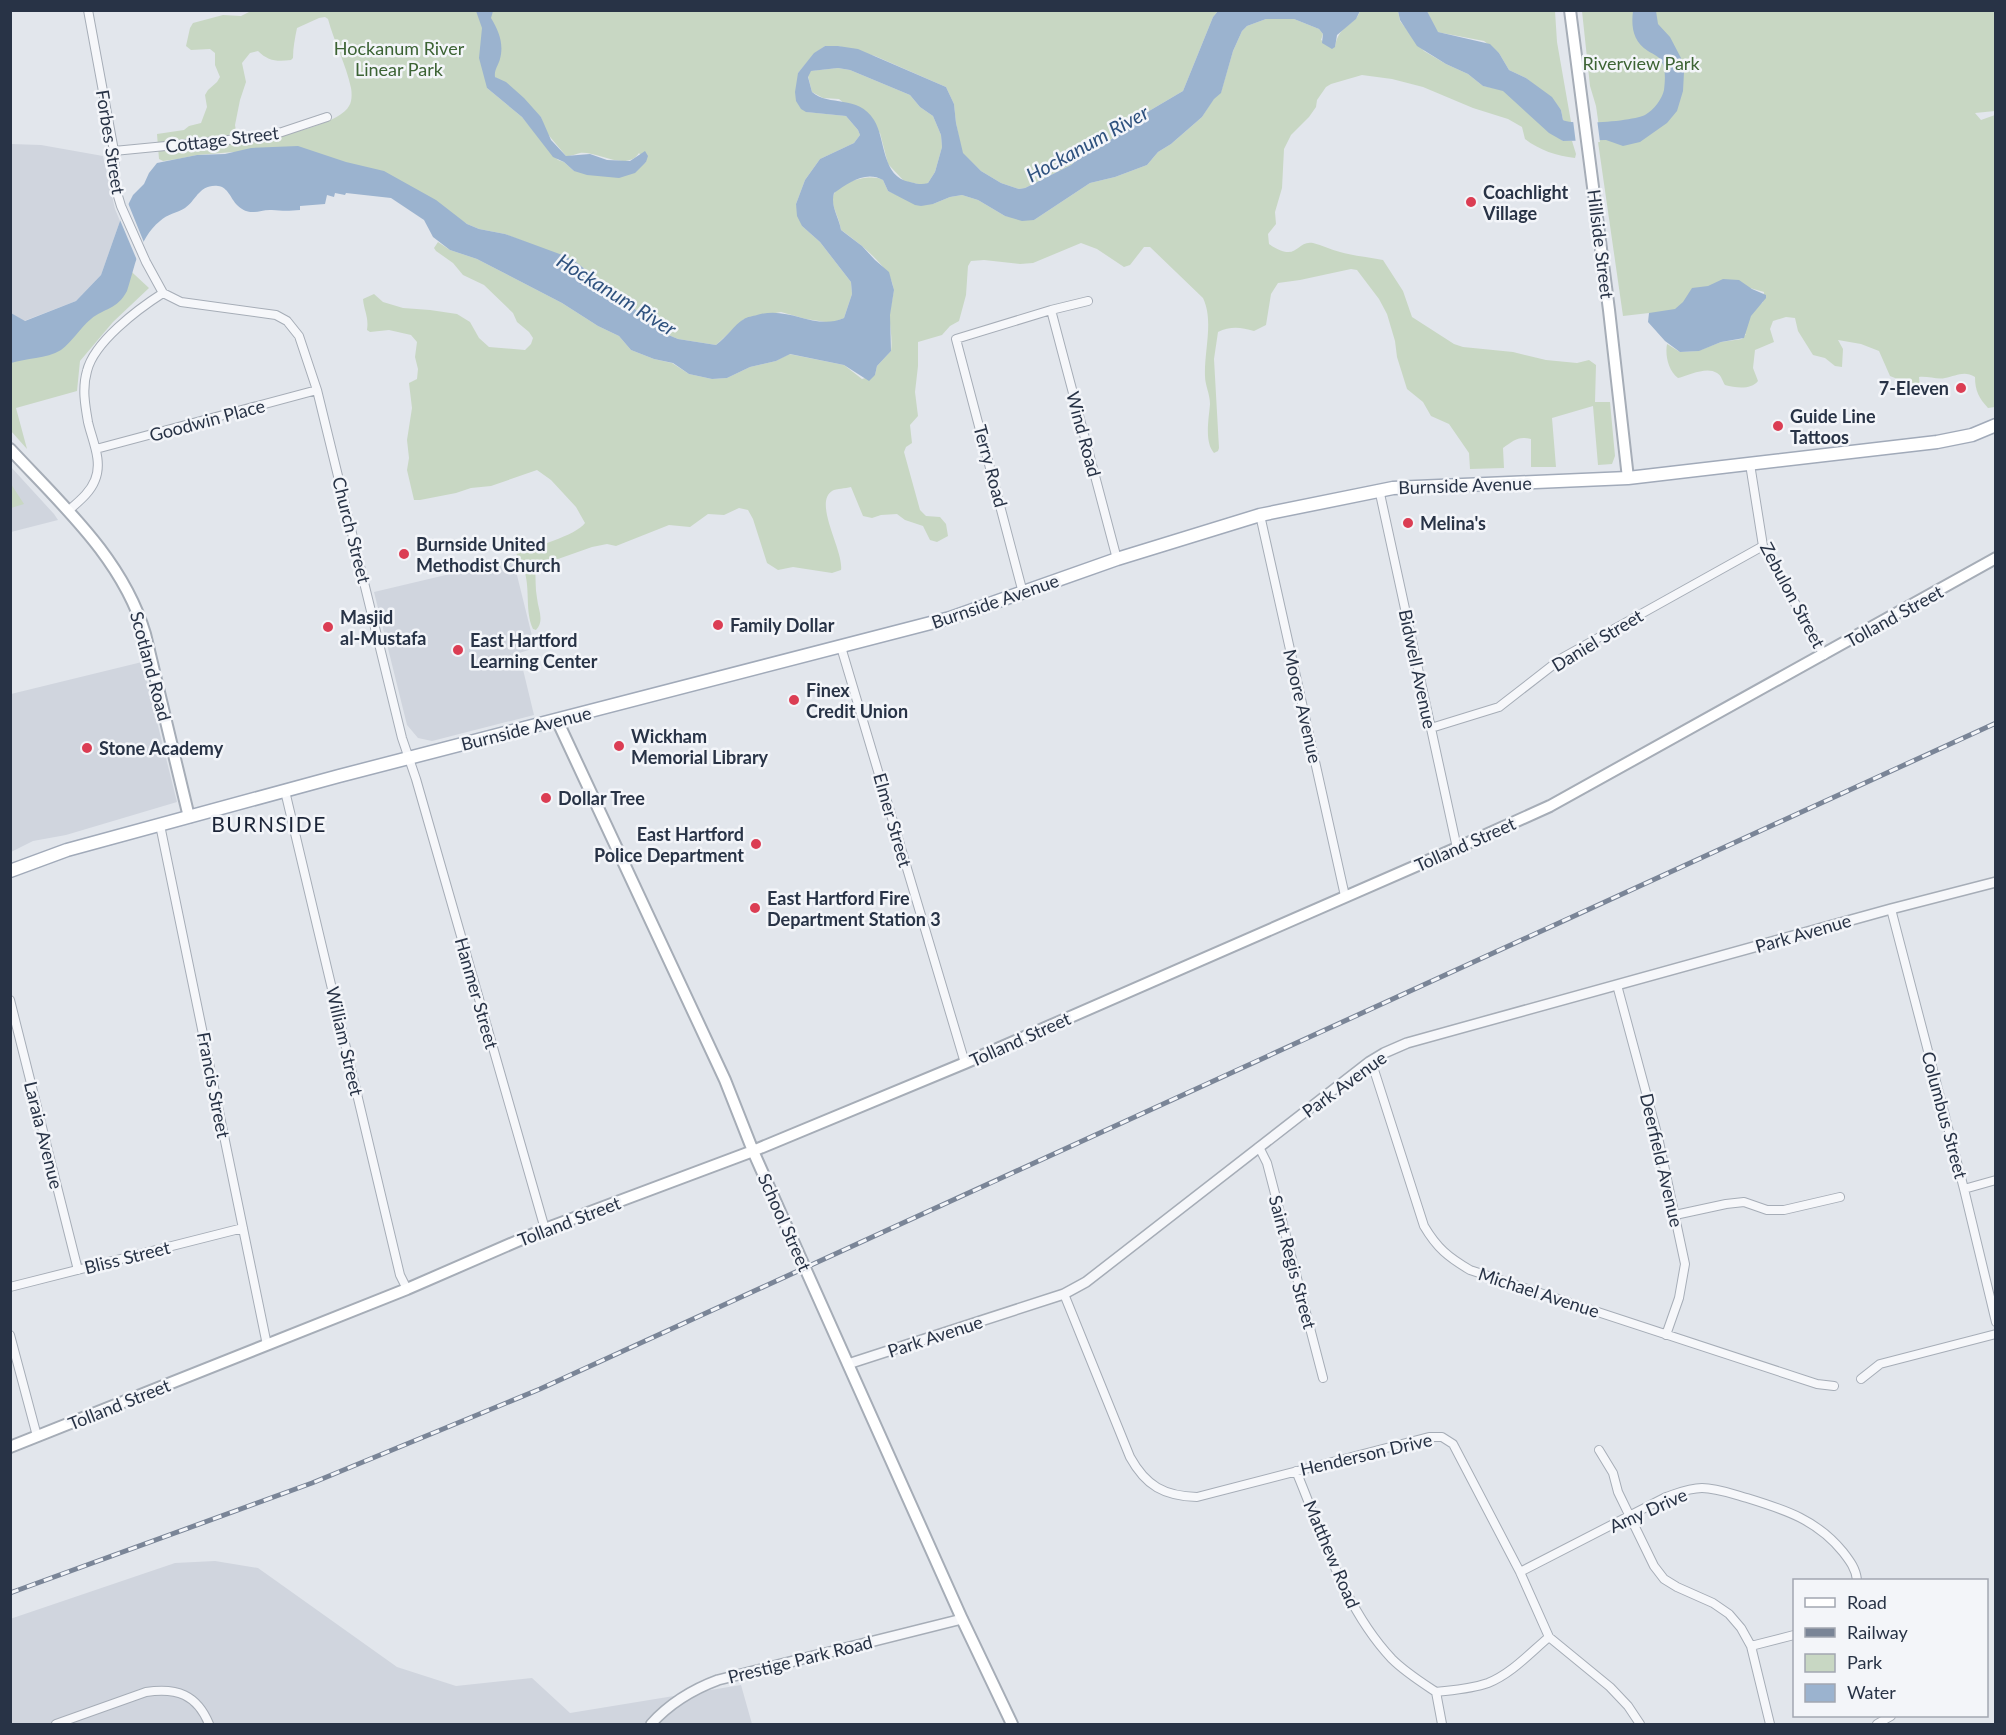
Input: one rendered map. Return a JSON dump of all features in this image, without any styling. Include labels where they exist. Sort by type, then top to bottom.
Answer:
[{"type":"main road","name":"Hillside Street","points":[[1570,10],[1628,478]]},
{"type":"main road","name":"Burnside Avenue","points":[[10,871],[67,850],[285,791],[950,618],[1117,559],[1260,515],[1379,489],[1628,478],[1955,439],[1995,425]]},
{"type":"main road","name":"Scotland Road","points":[[10,449],[98,545],[121,579],[139,615],[189,818]]},
{"type":"main road","name":"Tolland Street","points":[[10,1446],[267,1346],[545,1229],[753,1151],[965,1063],[1457,848],[1550,806],[1995,558]]},
{"type":"main road","name":"School Street","points":[[557,720],[721,1070],[753,1151],[962,1619],[1012,1725]]},
{"type":"street","name":"Forbes Street","points":[[88,10],[114,151],[116,186],[124,212],[143,256],[163,293]]},
{"type":"street","name":"Cottage Street","points":[[114,151],[270,136],[327,117]]},
{"type":"street","name":"Church Street","points":[[163,293],[181,302],[276,315],[288,321],[298,336],[317,390],[409,758]]},
{"type":"street","points":[[68,511],[84,497],[95,480],[98,468],[84,393],[87,371],[93,356],[137,310],[163,293]]},
{"type":"street","points":[[1051,310],[1088,301]]},
{"type":"street","name":"Terry Road","points":[[1023,593],[956,339],[1051,310]]},
{"type":"street","name":"Wind Road","points":[[1051,310],[1117,559]]},
{"type":"street","name":"Goodwin Place","points":[[96,449],[317,390]]},
{"type":"street","name":"Zebulon Street","points":[[1750,464],[1763,546],[1824,655]]},
{"type":"street","name":"Bidwell Avenue","points":[[1379,489],[1457,848]]},
{"type":"street","name":"Moore Avenue","points":[[1260,515],[1345,896]]},
{"type":"street","name":"Daniel Street","points":[[1431,728],[1499,707],[1562,658],[1763,546]]},
{"type":"street","name":"Elmer Street","points":[[841,647],[965,1063]]},
{"type":"street","name":"Hanmer Street","points":[[409,758],[545,1229]]},
{"type":"street","name":"William Street","points":[[285,791],[400,1275],[407,1289]]},
{"type":"street","name":"Francis Street","points":[[160,825],[267,1346]]},
{"type":"street","name":"Park Avenue","points":[[848,1364],[1064,1294],[1086,1282],[1369,1062],[1407,1043],[1995,882]]},
{"type":"street","name":"Columbus Street","points":[[1891,909],[1964,1189],[1995,1322]]},
{"type":"street","name":"Deerfield Avenue","points":[[1617,985],[1658,1137],[1685,1264],[1681,1290],[1666,1335]]},
{"type":"street","name":"Laraia Avenue","points":[[10,1000],[78,1270]]},
{"type":"street","name":"Michael Avenue","points":[[1369,1062],[1375,1073],[1424,1226],[1434,1243],[1450,1258],[1470,1270],[1817,1384],[1834,1386]]},
{"type":"street","name":"Saint Regis Street","points":[[1259,1147],[1267,1163],[1323,1378]]},
{"type":"street","points":[[1964,1189],[1995,1180]]},
{"type":"street","points":[[1675,1215],[1744,1202],[1767,1210],[1784,1210],[1840,1197]]},
{"type":"street","name":"Bliss Street","points":[[10,1287],[243,1228]]},
{"type":"street","name":"Henderson Drive","points":[[1064,1294],[1130,1457],[1138,1472],[1149,1483],[1165,1492],[1181,1497],[1197,1497],[1419,1439],[1442,1437],[1453,1444],[1520,1572],[1549,1637],[1610,1687],[1628,1706],[1640,1725]]},
{"type":"street","points":[[1861,1379],[1880,1364],[1995,1334]]},
{"type":"street","points":[[10,1335],[37,1436]]},
{"type":"street","points":[[1599,1450],[1613,1473],[1618,1492],[1654,1566],[1664,1579],[1713,1603],[1730,1614],[1741,1628],[1751,1646],[1770,1725]]},
{"type":"street","name":"Matthew Road","points":[[1296,1471],[1347,1594],[1359,1616],[1393,1660],[1436,1692]]},
{"type":"street","name":"Amy Drive","points":[[1520,1572],[1686,1490],[1702,1488],[1720,1490],[1768,1505],[1815,1524],[1831,1538],[1851,1562],[1856,1579]]},
{"type":"street","name":"Prestige Park Road","points":[[651,1725],[678,1699],[718,1680],[962,1619]]},
{"type":"street","points":[[1751,1646],[1793,1635]]},
{"type":"street","points":[[1442,1725],[1436,1692],[1490,1682],[1510,1670],[1549,1637]]},
{"type":"street","points":[[56,1725],[146,1692],[161,1690],[178,1693],[193,1701],[203,1709],[210,1725]]},
{"type":"shaded area","points":[[11,144],[41,145],[103,156],[115,209],[120,221],[101,275],[76,301],[24,321],[11,313]]},
{"type":"shaded area","points":[[11,467],[54,514],[58,520],[11,532]]},
{"type":"shaded area","name":"East Hartford Learning Center","points":[[513,559],[535,648],[519,653],[534,715],[432,741],[418,738],[407,725],[374,592]]},
{"type":"shaded area","name":"Stone Academy","points":[[142,662],[177,802],[66,835],[33,841],[11,852],[11,694]]},
{"type":"shaded area","points":[[215,1561],[258,1568],[397,1667],[456,1686],[532,1678],[570,1713],[741,1685],[752,1724],[11,1724],[10,1619],[175,1563]]},
{"type":"green space","name":"Hockanum River Linear Park","points":[[251,11],[1218,11],[1213,17],[1183,91],[1144,114],[1109,141],[1091,149],[1071,165],[1019,189],[1001,183],[981,171],[962,153],[954,104],[946,87],[875,56],[838,46],[825,46],[815,53],[798,73],[807,112],[846,116],[860,135],[854,143],[820,159],[805,180],[796,204],[802,226],[820,242],[851,282],[852,294],[844,318],[832,323],[781,312],[744,319],[716,345],[678,339],[666,334],[576,262],[505,234],[479,229],[416,199],[233,152],[163,161],[159,159],[157,134],[184,130],[201,123],[207,107],[205,95],[220,77],[215,65],[215,53],[210,49],[191,50],[186,46],[190,28],[193,23],[223,15],[241,16]],"holes":[[[325,17],[328,19],[349,79],[352,95],[349,106],[337,117],[303,130],[274,136],[237,137],[235,125],[246,82],[242,63],[250,53],[258,51],[273,60],[291,60],[297,28]],[[495,77],[541,117],[546,132],[566,156],[587,153],[627,161],[639,153],[646,162],[641,166],[574,171],[558,160],[522,117],[487,88]]]},
{"type":"green space","points":[[1360,11],[1398,11],[1400,21],[1424,51],[1468,74],[1483,86],[1503,90],[1563,141],[1572,141],[1575,158],[1555,154],[1536,146],[1525,139],[1522,127],[1508,119],[1473,108],[1423,87],[1392,79],[1362,75],[1326,87],[1309,117],[1291,135],[1284,149],[1282,188],[1275,212],[1276,224],[1268,234],[1269,244],[1279,250],[1291,252],[1307,243],[1313,243],[1345,253],[1383,260],[1403,291],[1412,317],[1454,344],[1513,352],[1546,360],[1577,363],[1589,360],[1596,365],[1595,402],[1610,402],[1615,456],[1612,464],[1598,465],[1593,406],[1552,418],[1556,467],[1531,467],[1531,439],[1522,438],[1503,448],[1504,468],[1470,469],[1469,453],[1449,424],[1431,416],[1423,402],[1407,389],[1387,314],[1379,299],[1357,270],[1351,269],[1278,283],[1271,294],[1266,325],[1254,331],[1236,328],[1218,332],[1214,359],[1219,448],[1214,453],[1208,436],[1210,404],[1205,366],[1208,316],[1203,298],[1150,247],[1144,247],[1130,265],[1124,267],[1097,249],[1081,243],[1033,263],[971,261],[968,266],[966,295],[959,321],[950,326],[942,335],[918,342],[915,392],[918,416],[910,425],[912,443],[906,447],[904,452],[920,510],[926,516],[940,517],[946,524],[948,536],[937,542],[930,540],[923,526],[905,520],[897,514],[872,518],[863,516],[851,487],[839,489],[832,491],[827,497],[826,506],[841,562],[841,570],[832,573],[793,567],[778,570],[767,563],[748,510],[739,508],[724,515],[708,514],[690,527],[669,525],[616,546],[607,544],[558,559],[548,559],[535,568],[536,594],[541,619],[536,630],[533,629],[531,622],[526,580],[517,551],[564,537],[585,523],[576,507],[551,480],[537,470],[491,486],[414,500],[407,470],[409,458],[407,440],[412,408],[409,383],[417,379],[418,369],[415,357],[417,342],[411,335],[389,330],[370,332],[367,330],[363,299],[374,294],[383,302],[403,308],[457,314],[470,322],[479,338],[489,347],[525,350],[533,338],[517,322],[513,313],[484,285],[463,275],[453,263],[436,251],[434,248],[438,242],[450,250],[477,259],[562,303],[598,326],[619,336],[631,350],[672,363],[689,374],[712,379],[727,378],[750,367],[776,361],[789,354],[844,365],[862,379],[875,375],[877,366],[891,351],[890,314],[893,289],[891,279],[879,263],[841,230],[833,201],[840,187],[863,178],[878,178],[883,180],[888,191],[899,196],[933,204],[962,195],[978,200],[1005,216],[1034,220],[1090,183],[1115,177],[1147,165],[1158,152],[1171,144],[1202,117],[1214,98],[1221,92],[1233,51],[1242,31],[1247,26],[1266,19],[1294,19],[1319,29],[1323,34],[1321,40],[1335,47],[1343,29],[1355,20]]},
{"type":"green space","points":[[1427,11],[1555,11],[1557,42],[1571,122],[1563,120],[1561,110],[1553,100],[1526,78],[1509,70],[1499,53],[1484,41],[1437,32]]},
{"type":"green space","name":"Riverview Park","points":[[1582,11],[1995,11],[1995,111],[1975,113],[1981,120],[1995,115],[1995,407],[1988,408],[1977,390],[1975,377],[1967,374],[1942,378],[1919,377],[1920,388],[1914,395],[1900,380],[1890,376],[1879,351],[1861,344],[1838,340],[1843,349],[1842,367],[1835,366],[1825,358],[1813,355],[1798,331],[1795,318],[1786,317],[1773,321],[1770,329],[1774,342],[1755,350],[1753,368],[1758,381],[1755,384],[1743,388],[1725,385],[1719,374],[1708,370],[1678,378],[1668,362],[1667,344],[1680,352],[1698,351],[1721,342],[1742,339],[1746,334],[1649,313],[1623,316],[1597,135],[1600,134],[1596,106],[1590,86]],"holes":[[[1750,288],[1764,292],[1763,302],[1757,307]]]},
{"type":"green space","points":[[838,68],[850,70],[910,95],[920,107],[933,116],[941,135],[942,147],[935,172],[928,183],[923,185],[904,181],[888,164],[880,133],[839,99],[823,98],[812,92],[808,76],[810,71]]},
{"type":"green space","points":[[121,262],[149,288],[113,322],[80,361],[77,391],[16,408],[27,449],[11,431],[11,340],[41,336]]},
{"type":"green space","points":[[11,484],[24,504],[11,508]]},
{"type":"water","points":[[476,11],[493,11],[491,18],[501,43],[495,77],[506,82],[524,98],[541,117],[551,140],[566,156],[590,154],[607,160],[630,161],[645,151],[648,156],[646,162],[635,173],[619,178],[587,175],[574,171],[564,162],[553,157],[522,117],[487,88],[479,58],[482,28]]},
{"type":"water","points":[[1218,11],[1360,11],[1356,19],[1337,35],[1335,47],[1332,49],[1322,43],[1323,34],[1319,29],[1294,19],[1266,19],[1247,26],[1242,31],[1233,51],[1221,93],[1202,117],[1171,144],[1158,152],[1147,165],[1115,177],[1090,183],[1034,220],[1022,221],[1005,216],[978,200],[962,195],[933,204],[915,205],[888,191],[883,180],[870,176],[857,179],[834,193],[834,207],[841,230],[889,272],[894,290],[890,315],[891,351],[877,366],[875,375],[869,381],[844,365],[790,354],[776,361],[750,367],[727,378],[712,379],[689,374],[673,363],[631,350],[619,336],[598,326],[562,303],[477,259],[450,250],[433,237],[424,220],[391,198],[335,193],[334,197],[327,195],[325,204],[300,206],[300,210],[251,212],[242,209],[227,191],[218,186],[202,190],[189,205],[166,217],[153,228],[142,244],[127,291],[119,302],[91,319],[61,350],[49,355],[11,363],[11,313],[25,321],[76,301],[101,275],[120,221],[133,195],[144,184],[157,163],[197,155],[225,154],[251,148],[298,146],[346,162],[384,171],[436,200],[467,224],[505,234],[576,262],[666,334],[678,339],[716,345],[744,319],[769,313],[780,313],[822,322],[844,318],[852,294],[851,282],[820,242],[802,226],[797,216],[796,204],[805,180],[820,159],[854,143],[860,135],[846,116],[806,112],[796,101],[798,73],[814,53],[825,46],[858,49],[946,87],[954,104],[963,153],[981,171],[1001,183],[1019,189],[1071,165],[1091,149],[1109,141],[1144,114],[1183,91],[1213,17]],"holes":[[[838,68],[850,70],[910,95],[920,107],[933,116],[941,135],[942,147],[935,172],[928,183],[910,182],[894,173],[889,165],[878,128],[867,112],[852,104],[827,99],[812,92],[808,77],[811,71]]]},
{"type":"water","points":[[1398,11],[1427,11],[1438,32],[1490,44],[1499,53],[1509,70],[1526,78],[1552,97],[1561,110],[1563,120],[1591,123],[1639,117],[1648,113],[1659,101],[1664,90],[1663,65],[1660,59],[1636,39],[1632,23],[1633,11],[1656,11],[1658,24],[1670,37],[1681,58],[1684,72],[1683,91],[1677,111],[1667,123],[1640,142],[1623,146],[1606,140],[1563,141],[1549,133],[1503,91],[1483,86],[1468,74],[1446,64],[1417,46],[1400,20]]},
{"type":"water","points":[[1723,279],[1739,280],[1766,295],[1751,316],[1744,338],[1721,342],[1699,351],[1680,352],[1665,341],[1648,322],[1649,313],[1675,309],[1683,302],[1692,288],[1708,286]]},
{"type":"pier","points":[[1597,119],[1600,142],[1576,144],[1573,120]]},
{"type":"pier","points":[[128,203],[145,245],[139,265],[120,220]]},
{"type":"railway","points":[[10,1593],[312,1483],[540,1389],[1996,723]]},
{"type":"place","name":"Coachlight Village","points":[[1471,202]]},
{"type":"place","name":"7-Eleven","points":[[1961,388]]},
{"type":"place","name":"Guide Line Tattoos","points":[[1778,426]]},
{"type":"place","name":"Melina's","points":[[1408,523]]},
{"type":"place","name":"Burnside United Methodist Church","points":[[404,554]]},
{"type":"place","name":"Family Dollar","points":[[718,625]]},
{"type":"place","name":"Masjid al-Mustafa","points":[[328,627]]},
{"type":"place","name":"East Hartford Learning Center","points":[[458,650]]},
{"type":"place","name":"Finex Credit Union","points":[[794,700]]},
{"type":"place","name":"Wickham Memorial Library","points":[[619,746]]},
{"type":"place","name":"Stone Academy","points":[[87,748]]},
{"type":"place","name":"Dollar Tree","points":[[546,798]]},
{"type":"place","name":"East Hartford Police Department","points":[[756,844]]},
{"type":"place","name":"East Hartford Fire Department Station 3","points":[[755,908]]},
{"type":"district","name":"BURNSIDE","points":[[269,823]]},
{"type":"water label","name":"Hockanum River","points":[[1087,143]]},
{"type":"water label","name":"Hockanum River","points":[[617,294]]}]
